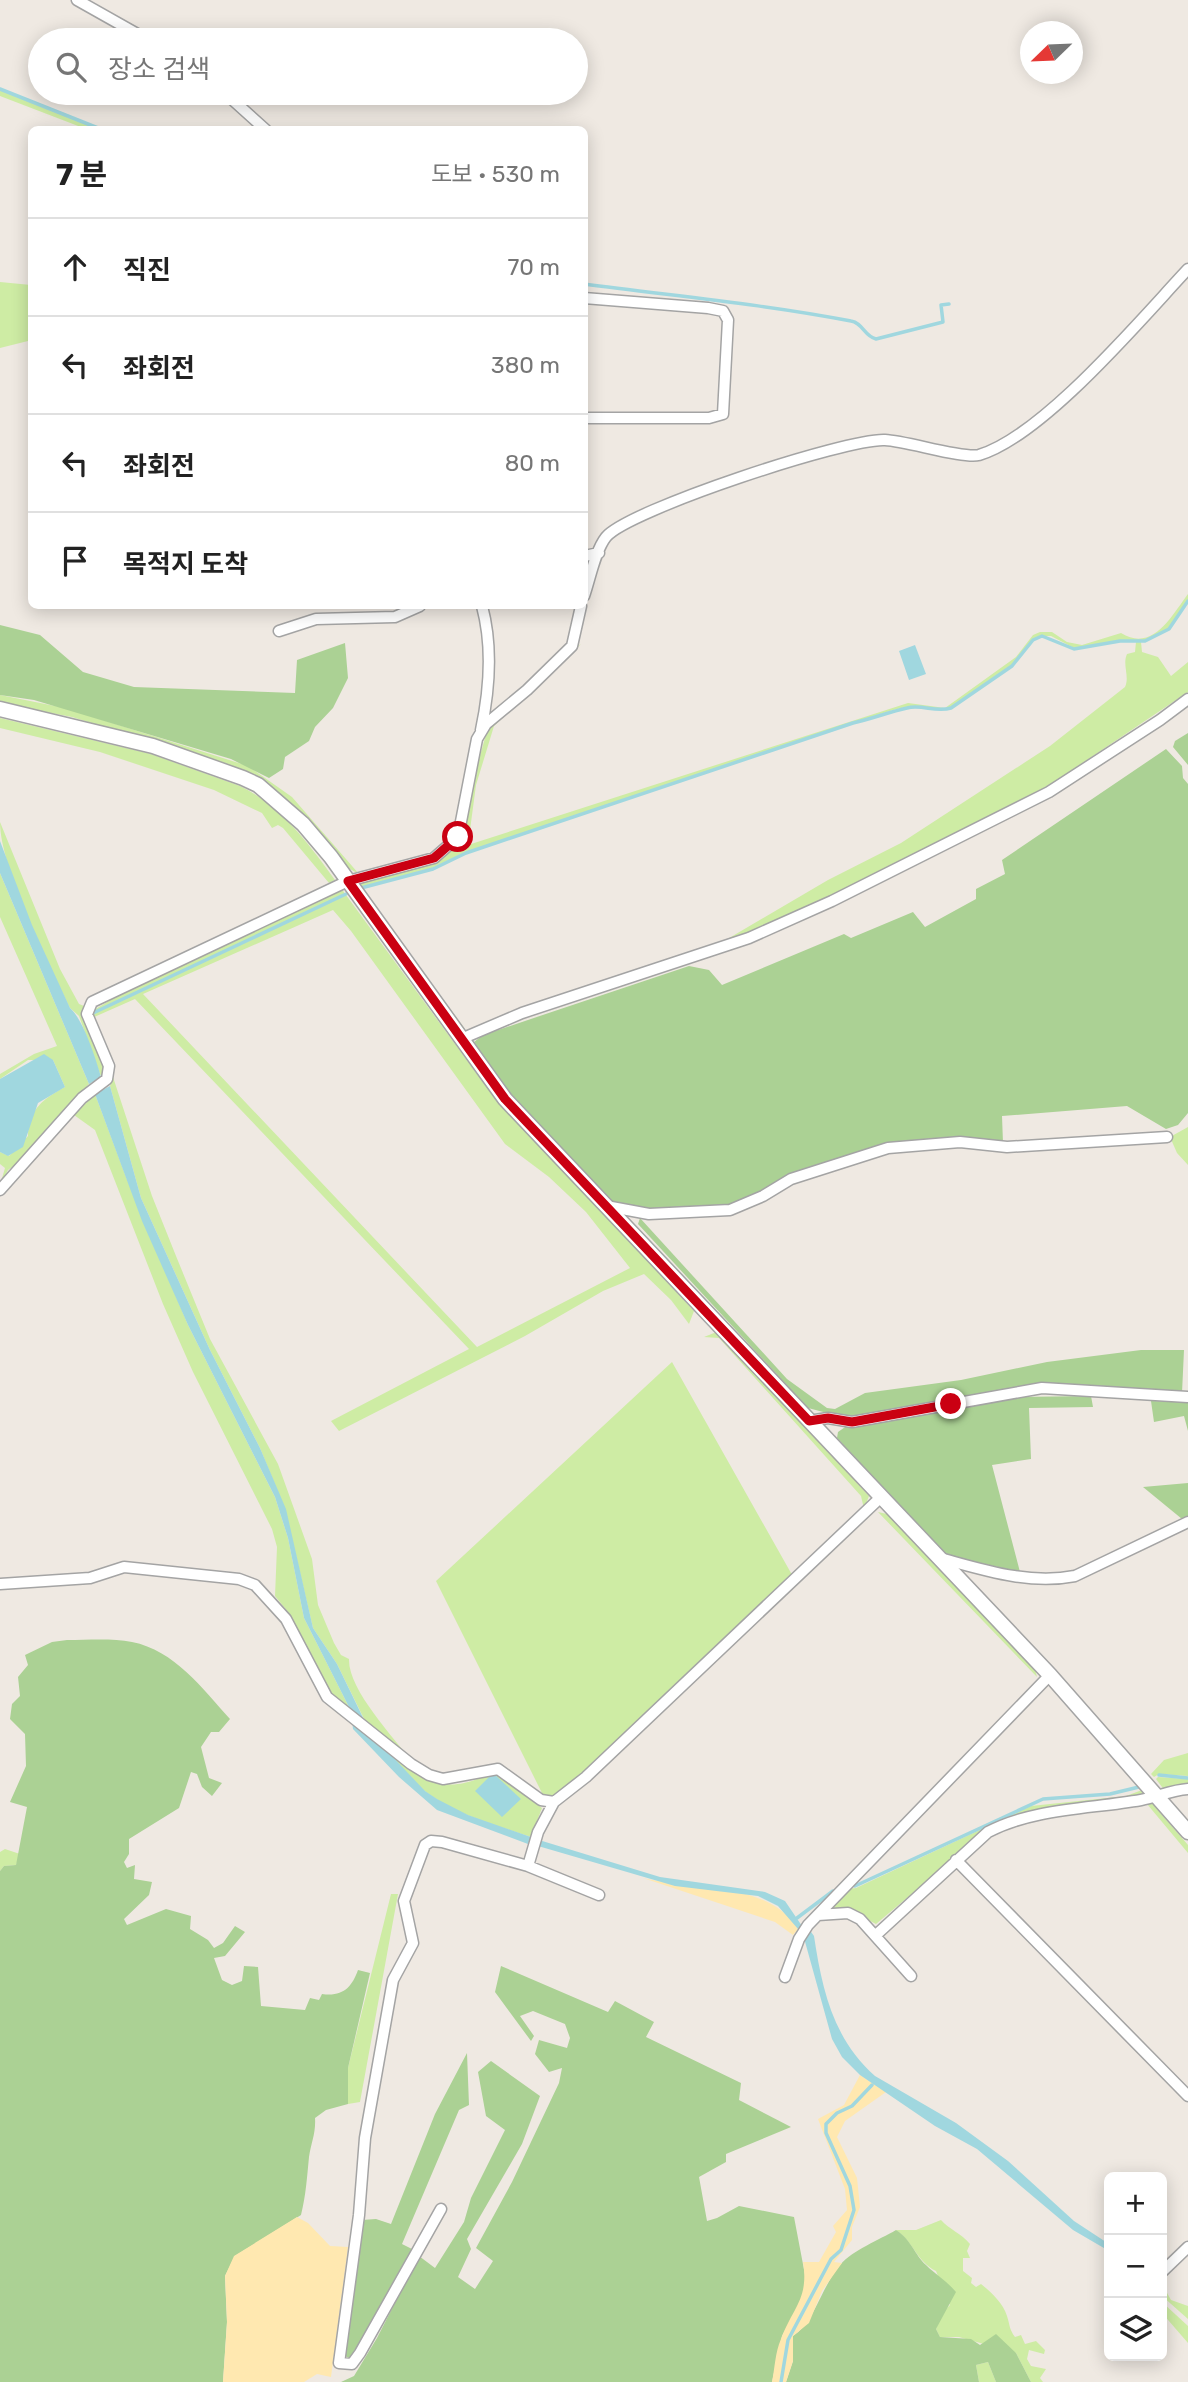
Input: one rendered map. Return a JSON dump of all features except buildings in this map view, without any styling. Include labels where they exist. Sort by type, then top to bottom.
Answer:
[{"type":"street","points":[[77,0],[127,28]]},
{"type":"street","points":[[238,105],[262,126]]},
{"type":"street","points":[[588,585],[606,537],[651,512],[800,456],[883,440],[976,456],[993,449],[1035,420],[1089,374],[1188,269]]},
{"type":"street","points":[[588,298],[708,308],[723,311],[728,320],[723,414],[709,418],[588,418]]},
{"type":"street","points":[[588,555],[599,553]]},
{"type":"street","points":[[279,631],[316,619],[395,617],[413,609]]},
{"type":"street","points":[[0,1190],[92,1090],[107,1079],[109,1066],[87,1014],[92,1002],[348,881],[434,858],[449,848],[458,837],[480,733],[490,659],[489,633],[483,609]]},
{"type":"street","points":[[480,733],[486,724],[527,690],[572,646],[580,609]]},
{"type":"street","points":[[461,1040],[522,1013],[749,938],[832,901],[1049,792],[1188,699]]},
{"type":"street","points":[[0,709],[153,746],[250,781],[303,824],[348,881],[505,1099],[1049,1675],[1160,1797],[1188,1832]]},
{"type":"street","points":[[604,1206],[649,1214],[730,1210],[763,1196],[791,1179],[888,1148],[960,1142],[1007,1147],[1167,1137]]},
{"type":"street","points":[[809,1421],[828,1418],[852,1422],[1042,1388],[1188,1396]]},
{"type":"street","points":[[528,1866],[538,1832],[554,1802],[586,1777],[880,1499]]},
{"type":"street","points":[[936,1557],[1001,1574],[1060,1579],[1075,1576],[1188,1522]]},
{"type":"street","points":[[0,1584],[90,1578],[124,1567],[239,1579],[255,1586],[286,1619],[327,1697],[411,1765],[443,1779],[498,1769],[541,1800],[554,1802]]},
{"type":"street","points":[[785,1977],[799,1939],[808,1925],[1049,1675]]},
{"type":"street","points":[[876,1934],[988,1832],[1017,1819],[1160,1797],[1188,1788]]},
{"type":"street","points":[[441,2209],[360,2353],[352,2364],[339,2363],[359,2214],[365,2138],[393,1980],[412,1942],[404,1900],[425,1845],[431,1841],[442,1842],[528,1866],[598,1895]]},
{"type":"street","points":[[956,1860],[1188,2096]]},
{"type":"street","points":[[818,1915],[848,1913],[860,1919],[911,1976]]},
{"type":"street","points":[[1167,2267],[1188,2247]]},
{"type":"green space","points":[[0,90],[28,101],[28,105],[38,105],[92,126],[78,126],[0,96]]},
{"type":"green space","points":[[0,282],[28,285],[28,341],[0,348]]},
{"type":"green space","points":[[1188,594],[1188,600],[1169,629],[1145,640],[1120,640],[1074,648],[1051,636],[1042,636],[1033,640],[1012,666],[951,708],[940,709],[918,706],[907,707],[853,722],[466,852],[432,868],[360,887],[465,1029],[460,1029],[355,884],[439,858],[454,847],[489,724],[581,644],[494,726],[476,785],[468,845],[908,703],[945,708],[1016,657],[1033,635],[1052,632],[1067,642],[1082,645],[1121,633],[1132,638],[1143,638],[1160,629]]},
{"type":"green space","points":[[0,625],[40,635],[83,672],[134,687],[295,693],[297,660],[345,643],[348,678],[333,708],[315,727],[309,741],[285,757],[283,769],[269,778],[231,759],[34,700],[0,695]]},
{"type":"green space","points":[[1136,642],[1141,642],[1142,652],[1158,657],[1171,676],[1188,662],[1188,692],[1041,791],[902,862],[746,936],[719,944],[828,880],[901,843],[1050,746],[1125,687],[1126,658],[1127,654],[1135,652]]},
{"type":"green space","points":[[0,695],[65,708],[248,766],[292,797],[359,874],[341,864],[289,802],[234,767],[72,717],[0,703]]},
{"type":"green space","points":[[0,718],[151,754],[240,786],[255,794],[281,815],[335,880],[329,883],[283,828],[278,825],[272,828],[262,813],[214,790],[100,752],[0,728]]},
{"type":"green space","points":[[1188,733],[1188,765],[1173,747],[1175,741]]},
{"type":"green space","points":[[1166,749],[1182,766],[1183,778],[1188,784],[1188,1113],[1178,1125],[1166,1129],[1127,1106],[1002,1116],[1003,1143],[909,1143],[764,1191],[735,1204],[643,1210],[610,1204],[535,1125],[480,1058],[474,1042],[483,1035],[689,966],[709,970],[722,985],[844,934],[851,938],[913,912],[925,927],[976,899],[976,889],[1005,874],[1002,860]]},
{"type":"green space","points":[[0,822],[60,969],[79,1004],[84,1006],[82,1012],[105,1070],[101,1077],[79,1016],[70,1008],[17,889],[2,841]]},
{"type":"green space","points":[[0,873],[89,1084],[22,1160],[8,1170],[0,1185],[5,1168],[0,1164],[0,1152],[9,1156],[28,1136],[34,1112],[50,1096],[65,1087],[53,1060],[28,1060],[0,1079],[0,1074],[34,1054],[57,1046],[0,917]]},
{"type":"green space","points":[[342,889],[345,894],[92,1013],[131,988]]},
{"type":"green space","points":[[346,895],[485,1085],[694,1311],[689,1324],[671,1300],[644,1274],[603,1291],[525,1336],[339,1431],[331,1421],[469,1349],[135,999],[92,1018],[92,1013]],"holes":[[[333,910],[505,1144],[549,1177],[586,1212],[630,1268],[477,1347],[143,994]]]},
{"type":"green space","points":[[113,1077],[152,1196],[210,1339],[278,1464],[312,1559],[318,1605],[334,1643],[341,1655],[349,1659],[356,1685],[364,1699],[412,1762],[366,1723],[337,1664],[313,1628],[285,1509],[260,1448],[210,1350],[141,1198],[110,1086]]},
{"type":"green space","points":[[95,1094],[126,1177],[188,1325],[275,1497],[288,1538],[304,1618],[351,1711],[328,1694],[288,1612],[275,1596],[277,1547],[272,1529],[193,1372],[163,1304],[95,1130],[74,1115]]},
{"type":"green space","points":[[1188,1127],[1188,1165],[1177,1153],[1170,1137]]},
{"type":"green space","points":[[640,1218],[787,1379],[827,1408],[835,1409],[865,1393],[961,1380],[1047,1362],[1141,1350],[1184,1350],[1182,1393],[1041,1385],[850,1419],[808,1408],[638,1224]]},
{"type":"green space","points":[[719,1331],[869,1496],[864,1509],[861,1496],[719,1338],[704,1337]]},
{"type":"green space","points":[[672,1362],[791,1573],[795,1573],[558,1797],[545,1799],[436,1581]]},
{"type":"green space","points":[[1091,1396],[1093,1407],[1029,1408],[1031,1459],[992,1465],[1020,1572],[945,1555],[837,1438],[838,1432],[848,1425],[1017,1397]]},
{"type":"green space","points":[[1151,1401],[1188,1402],[1188,1431],[1184,1416],[1154,1422]]},
{"type":"green space","points":[[1188,1483],[1188,1517],[1182,1519],[1143,1487]]},
{"type":"green space","points":[[878,1512],[887,1514],[1035,1669],[1037,1677]]},
{"type":"green space","points":[[124,1641],[147,1646],[187,1672],[230,1719],[219,1732],[211,1732],[201,1747],[209,1778],[222,1783],[212,1796],[202,1787],[197,1774],[191,1772],[179,1808],[129,1839],[129,1854],[124,1862],[127,1868],[135,1865],[134,1879],[152,1882],[149,1895],[124,1919],[127,1925],[166,1909],[191,1916],[190,1929],[208,1940],[214,1948],[223,1943],[235,1926],[245,1932],[225,1956],[214,1958],[222,1980],[232,1985],[242,1981],[244,1966],[258,1967],[261,2006],[305,2010],[310,1998],[319,2000],[322,1994],[336,1994],[346,1990],[358,1970],[370,1973],[348,2068],[348,2104],[326,2110],[315,2118],[301,2215],[235,2256],[225,2276],[227,2322],[223,2382],[0,2382],[0,1871],[4,1866],[16,1865],[27,1807],[10,1802],[26,1766],[25,1734],[10,1719],[12,1704],[20,1696],[18,1677],[28,1665],[25,1655],[52,1642]]},
{"type":"green space","points":[[382,1745],[419,1774],[440,1783],[464,1783],[496,1772],[542,1808],[531,1837],[477,1819],[438,1800],[414,1782]]},
{"type":"green space","points":[[1188,1753],[1188,1776],[1159,1774],[1154,1777],[1151,1774],[1164,1760]]},
{"type":"green space","points":[[1156,1779],[1188,1779],[1188,1785],[1165,1791]]},
{"type":"green space","points":[[1142,1790],[1144,1793],[1141,1796],[1029,1812],[952,1860],[876,1924],[847,1909],[833,1908],[847,1889],[856,1888],[1031,1806],[1126,1796]]},
{"type":"green space","points":[[1151,1802],[1188,1845],[1188,1853],[1147,1804]]},
{"type":"green space","points":[[5,1849],[20,1854],[16,1865],[4,1866],[0,1871],[0,1852]]},
{"type":"green space","points":[[391,1894],[398,1894],[360,2102],[348,2104],[348,2068]]},
{"type":"green space","points":[[501,1966],[608,2012],[615,2001],[654,2022],[646,2037],[741,2083],[739,2100],[791,2127],[726,2154],[726,2162],[699,2177],[707,2221],[739,2206],[794,2217],[806,2280],[804,2295],[782,2336],[772,2382],[341,2382],[354,2376],[377,2338],[419,2256],[435,2268],[464,2222],[471,2198],[505,2130],[486,2116],[478,2072],[491,2061],[540,2096],[522,2144],[467,2239],[471,2249],[458,2277],[475,2289],[493,2261],[476,2248],[512,2182],[559,2083],[562,2068],[549,2072],[535,2054],[539,2040],[567,2048],[570,2038],[565,2024],[533,2011],[520,2016],[534,2036],[531,2041],[495,1992]]},
{"type":"green space","points":[[467,2053],[469,2105],[459,2110],[402,2244],[414,2250],[351,2359],[345,2356],[362,2220],[376,2219],[391,2224],[435,2114]]},
{"type":"green space","points":[[941,2220],[970,2244],[967,2251],[970,2258],[963,2258],[963,2271],[972,2278],[971,2283],[976,2287],[981,2284],[1000,2302],[1015,2337],[1021,2335],[1025,2344],[1036,2341],[1045,2350],[1044,2354],[1029,2350],[1027,2359],[1031,2366],[1046,2369],[1040,2378],[1043,2382],[1031,2382],[1016,2353],[959,2337],[940,2337],[936,2329],[942,2313],[950,2305],[936,2271],[924,2262],[896,2230],[916,2230]]},
{"type":"green space","points":[[896,2230],[926,2265],[956,2292],[936,2329],[940,2337],[971,2339],[980,2345],[996,2334],[1016,2353],[1031,2382],[996,2382],[988,2362],[976,2365],[979,2382],[786,2382],[793,2361],[793,2336],[807,2322],[840,2265],[866,2246]]},
{"type":"green space","points":[[1167,2293],[1171,2300],[1188,2306],[1188,2319],[1167,2300]]},
{"type":"green space","points":[[1167,2307],[1188,2326],[1188,2343],[1167,2319]]},
{"type":"green space","points":[[988,2362],[996,2382],[979,2382],[976,2365]]},
{"type":"sand","points":[[643,1878],[749,1895],[768,1902],[785,1914],[798,1929],[793,1935],[775,1922]]},
{"type":"sand","points":[[860,2075],[886,2092],[845,2121],[837,2137],[857,2178],[860,2207],[852,2227],[852,2240],[834,2262],[842,2263],[822,2291],[809,2323],[793,2336],[793,2361],[786,2382],[772,2382],[779,2344],[802,2294],[803,2262],[819,2262],[836,2232],[833,2226],[847,2210],[845,2189],[818,2119],[844,2105]]},
{"type":"sand","points":[[297,2217],[308,2223],[330,2246],[348,2247],[331,2377],[317,2374],[304,2382],[223,2382],[227,2322],[225,2276],[234,2256]]},
{"type":"water","points":[[915,645],[926,674],[909,680],[899,651]]},
{"type":"water","points":[[0,841],[32,925],[92,1050],[101,1077],[89,1084],[0,873]]},
{"type":"water","points":[[44,1054],[53,1060],[65,1087],[38,1103],[23,1147],[8,1156],[0,1152],[0,1079]]},
{"type":"water","points":[[110,1086],[141,1198],[210,1350],[260,1448],[286,1509],[313,1628],[337,1664],[371,1734],[425,1791],[468,1815],[531,1837],[528,1844],[437,1810],[399,1777],[353,1729],[351,1711],[304,1618],[288,1538],[275,1497],[188,1325],[142,1221],[95,1094]]},
{"type":"water","points":[[493,1773],[521,1799],[502,1817],[475,1791]]},
{"type":"water","points":[[539,1840],[660,1877],[765,1892],[785,1901],[802,1926],[798,1929],[778,1906],[758,1896],[675,1886],[538,1846]]},
{"type":"water","points":[[809,1929],[814,1936],[821,1975],[832,2012],[839,2029],[861,2062],[875,2076],[956,2123],[1008,2161],[1074,2221],[1104,2241],[1104,2248],[1073,2230],[977,2149],[935,2126],[860,2075],[842,2057],[832,2039],[804,1938]]},
{"type":"waterway","points":[[0,89],[28,100]]},
{"type":"waterway","points":[[40,105],[93,126]]},
{"type":"waterway","points":[[588,284],[752,305],[851,321],[876,339],[943,322],[941,305],[949,304]]},
{"type":"waterway","points":[[361,888],[433,869],[466,853],[853,723],[913,707],[940,710],[951,708],[1012,666],[1033,640],[1042,636],[1074,649],[1120,641],[1145,641],[1169,629],[1188,601]]},
{"type":"waterway","points":[[91,1014],[346,894]]},
{"type":"waterway","points":[[1159,1775],[1188,1778]]},
{"type":"waterway","points":[[855,1886],[1043,1799],[1110,1794],[1143,1786]]},
{"type":"waterway","points":[[797,1918],[833,1891]]},
{"type":"waterway","points":[[781,2382],[788,2340],[831,2259],[841,2250],[854,2210],[850,2186],[826,2133],[826,2124],[837,2113],[852,2106],[872,2085]]},
{"type":"route","points":[[458,837],[449,848],[434,858],[348,881],[505,1099],[809,1421],[828,1418],[852,1422],[951,1404]]}]
